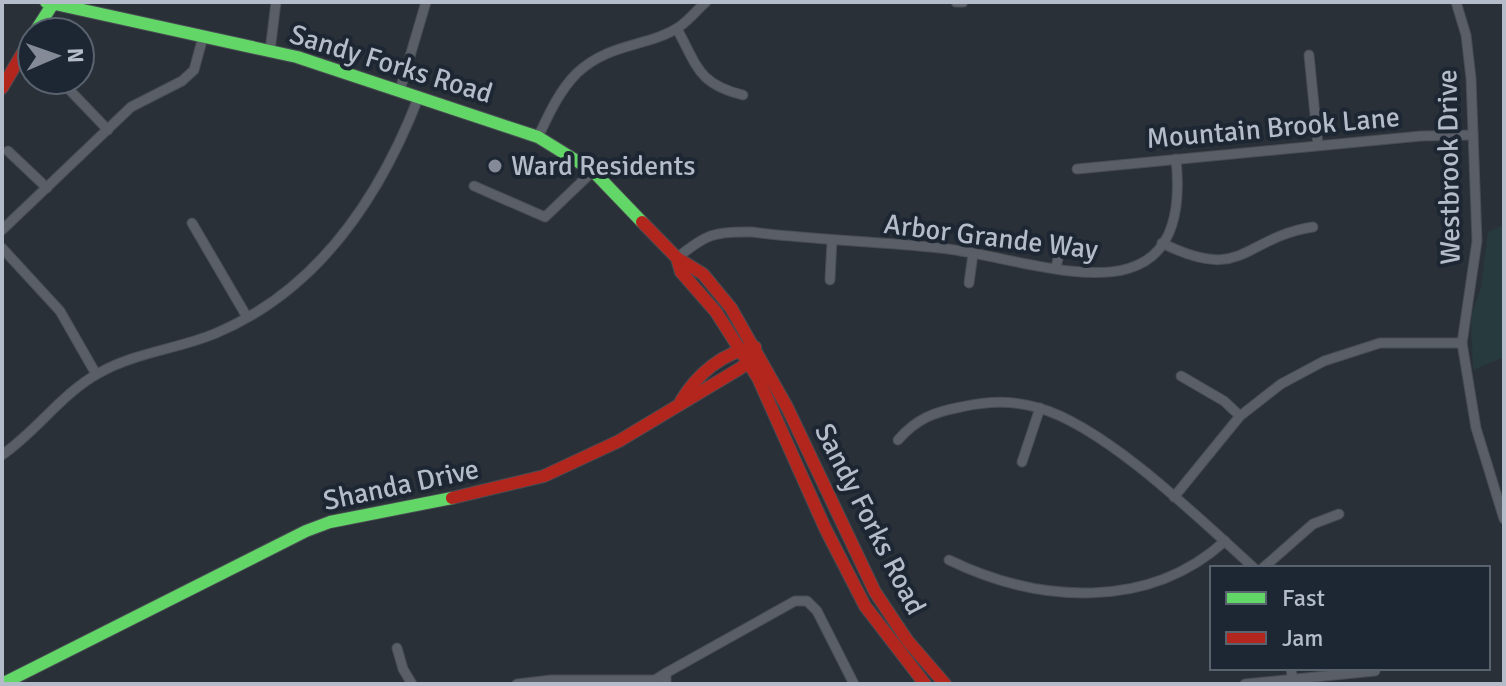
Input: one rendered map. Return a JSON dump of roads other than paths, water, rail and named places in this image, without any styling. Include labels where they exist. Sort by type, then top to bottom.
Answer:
[{"type":"street","points":[[270,51],[276,2]]},
{"type":"street","points":[[400,90],[426,2]]},
{"type":"street","points":[[538,137],[557,99],[577,74],[598,57],[677,29],[706,2]]},
{"type":"street","points":[[956,2],[963,2]]},
{"type":"street","name":"Westbrook Drive","points":[[1456,2],[1468,48],[1477,241],[1462,343],[1476,428],[1503,513]]},
{"type":"street","name":"Sandy Forks Road","points":[[51,3],[270,51],[400,90],[538,137],[593,171],[677,258],[681,272],[740,347],[778,415],[847,574],[885,635],[925,684]]},
{"type":"street","points":[[677,29],[704,78],[716,89],[743,95]]},
{"type":"street","points":[[2,230],[131,107],[182,81],[194,70],[203,37]]},
{"type":"street","points":[[1309,55],[1318,145]]},
{"type":"street","points":[[2,88],[16,64]]},
{"type":"street","points":[[75,96],[108,130]]},
{"type":"street","points":[[2,455],[96,374],[117,363],[215,333],[247,317],[294,285],[342,238],[376,187],[419,96]]},
{"type":"street","name":"Mountain Brook Lane","points":[[1077,169],[1318,145],[1473,135]]},
{"type":"street","points":[[8,151],[47,188]]},
{"type":"street","points":[[1176,159],[1175,218],[1162,243],[1193,258],[1216,261],[1240,257],[1281,235],[1313,227]]},
{"type":"street","points":[[474,186],[545,217],[593,171]]},
{"type":"street","points":[[192,223],[247,317]]},
{"type":"street","name":"Arbor Grande Way","points":[[677,258],[704,236],[724,231],[942,248],[1088,275],[1115,274],[1146,259],[1162,243]]},
{"type":"street","points":[[830,280],[832,240]]},
{"type":"street","points":[[1056,268],[1061,244]]},
{"type":"street","points":[[2,248],[60,311],[96,374]]},
{"type":"street","points":[[969,283],[973,254]]},
{"type":"street","name":"Sandy Forks Road","points":[[677,258],[688,261],[704,278],[755,347],[875,592],[901,632],[945,684]]},
{"type":"street","points":[[1174,497],[1240,416],[1281,384],[1338,356],[1380,343],[1462,343]]},
{"type":"street","points":[[740,347],[755,347],[749,362]]},
{"type":"street","name":"Shanda Drive","points":[[681,401],[687,388],[740,347]]},
{"type":"street","name":"Shanda Drive","points":[[2,684],[306,531],[330,522],[479,493],[544,476],[619,441],[749,362]]},
{"type":"street","points":[[1181,376],[1224,401],[1240,416]]},
{"type":"street","points":[[898,440],[914,422],[942,410],[988,401],[1040,408],[1086,428],[1174,497],[1252,566]]},
{"type":"street","points":[[1022,462],[1040,408]]},
{"type":"street","points":[[1265,566],[1313,524],[1339,514]]},
{"type":"street","points":[[949,560],[1010,584],[1046,591],[1090,593],[1138,589],[1167,580],[1202,561],[1225,541]]},
{"type":"street","points":[[517,684],[551,680],[666,678],[795,601],[807,601],[817,611],[854,684]]},
{"type":"street","points":[[397,648],[403,669],[412,684]]},
{"type":"street","points":[[1245,684],[1293,682],[1375,671]]},
{"type":"place","name":"Ward Residents","points":[[495,166]]}]
